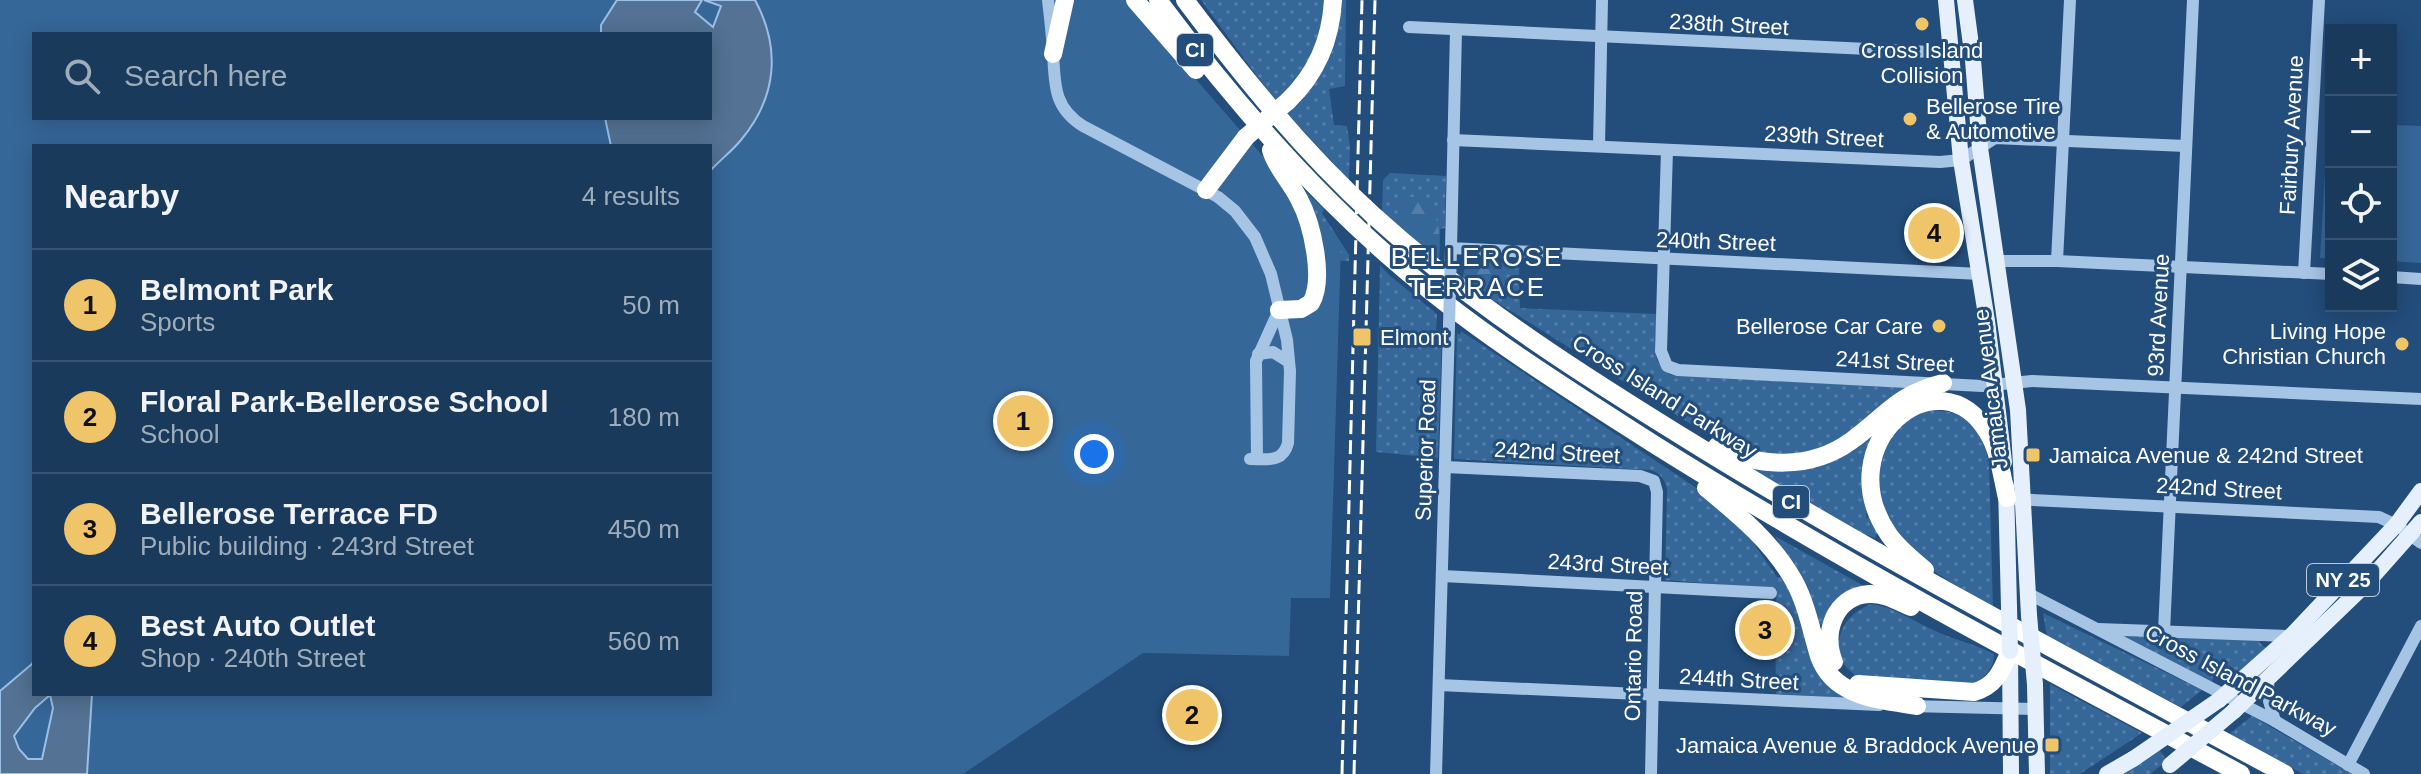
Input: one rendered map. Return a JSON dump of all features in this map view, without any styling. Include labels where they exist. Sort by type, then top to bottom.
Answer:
[{"type":"highway","points":[[1053,54],[1065,0]]},
{"type":"highway","points":[[1135,0],[1200,74],[1234,99]]},
{"type":"highway","name":"Cross Island Parkway","points":[[1158,0],[1234,99],[1328,201],[1422,285],[1514,353],[1756,508],[1970,629],[2241,774]]},
{"type":"highway","name":"Cross Island Parkway","points":[[1185,0],[1262,100],[1315,157],[1382,223],[1487,308],[1627,402],[1797,506],[1957,598],[2285,774]]},
{"type":"highway","points":[[1192,0],[1199,18]]},
{"type":"highway","points":[[1206,190],[1246,137],[1288,101],[1310,74],[1323,51],[1333,0]]},
{"type":"highway","points":[[1265,132],[1274,160],[1306,214],[1315,260],[1316,286],[1311,303],[1301,309],[1279,310]]},
{"type":"highway","points":[[1627,402],[1738,455],[1761,462],[1786,463],[1820,457],[1842,447],[1909,394],[1943,383]]},
{"type":"highway","points":[[1957,598],[1899,547],[1882,524],[1871,484],[1874,453],[1881,436],[1891,422],[1914,406],[1940,403],[1964,409],[1977,418],[1992,440],[2016,499]]},
{"type":"highway","points":[[1642,436],[1742,518],[1778,555],[1800,593],[1819,656],[1832,678],[1862,696],[1917,706]]},
{"type":"highway","points":[[1970,629],[1894,599],[1865,594],[1841,607],[1830,626],[1828,639],[1837,667],[1854,682],[1866,686],[1974,692],[1992,683],[2007,663]]},
{"type":"main road","name":"Jamaica Avenue","points":[[1946,0],[1961,160],[2016,499],[2037,709],[2037,774]]},
{"type":"main road","name":"Jamaica Avenue","points":[[1965,0],[1980,148],[2014,382],[2016,499],[2007,663],[2011,774]]},
{"type":"main road","name":"NY 25","points":[[2107,774],[2222,698],[2291,636],[2396,525],[2421,491]]},
{"type":"main road","name":"NY 25","points":[[2164,769],[2238,707],[2418,534]]},
{"type":"street","points":[[1048,0],[1055,92],[1062,107],[1072,118],[1206,190],[1235,211],[1255,237],[1266,261],[1284,323],[1289,362],[1287,448],[1278,458],[1253,459],[1258,354],[1279,310]]},
{"type":"street","points":[[1599,146],[1602,0]]},
{"type":"street","points":[[2057,261],[2070,0]]},
{"type":"street","name":"93rd Avenue","points":[[2164,632],[2193,0]]},
{"type":"street","name":"Fairbury Avenue","points":[[2304,273],[2319,0]]},
{"type":"street","name":"238th Street","points":[[1409,27],[1952,53]]},
{"type":"street","name":"Superior Road","points":[[1436,774],[1456,30]]},
{"type":"street","points":[[1961,160],[1995,138],[2186,146]]},
{"type":"street","name":"239th Street","points":[[1453,140],[1940,162],[1961,160]]},
{"type":"street","points":[[1664,259],[1667,150]]},
{"type":"street","name":"240th Street","points":[[1451,248],[1980,274]]},
{"type":"street","name":"241st Street","points":[[1664,259],[1661,351],[1667,366],[1678,370],[1943,383],[2014,382],[2421,399]]},
{"type":"street","points":[[1996,261],[2325,274]]},
{"type":"street","points":[[2397,277],[2421,279]]},
{"type":"street","points":[[1258,354],[1273,352],[1289,362]]},
{"type":"street","name":"242nd Street","points":[[1445,467],[1640,476],[1654,481],[1657,492]]},
{"type":"street","name":"Ontario Road","points":[[1651,774],[1657,492]]},
{"type":"street","name":"242nd Street","points":[[2016,499],[2379,517],[2418,534]]},
{"type":"street","name":"243rd Street","points":[[1442,576],[1771,593]]},
{"type":"street","points":[[2027,593],[2094,629],[2291,636]]},
{"type":"street","points":[[2348,765],[2421,626]]},
{"type":"street","name":"Cross Island Parkway","points":[[2094,629],[2238,707],[2275,721],[2364,774]]},
{"type":"street","points":[[2268,679],[2269,701],[2275,721]]},
{"type":"street","name":"244th Street","points":[[1439,685],[2037,709]]},
{"type":"green space","points":[[0,0],[1127,0],[1341,246],[1330,598],[1291,598],[1289,656],[1143,653],[963,774],[0,774]]},
{"type":"green space","points":[[1201,0],[1325,0],[1324,25],[1290,111],[1304,98],[1302,95],[1338,0],[1346,0],[1345,86],[1329,89],[1334,125],[1347,126],[1349,180],[1276,102]]},
{"type":"green space","points":[[2397,125],[2421,126],[2421,263],[2397,261]]},
{"type":"green space","points":[[1390,173],[1446,176],[1445,228],[1440,229],[1439,262],[1382,212],[1383,180]]},
{"type":"green space","points":[[2325,173],[2325,258],[2320,258]]},
{"type":"green space","points":[[1299,185],[1324,209],[1322,213],[1349,255],[1349,261],[1342,261],[1325,251]]},
{"type":"green space","points":[[1406,195],[1427,206],[1437,220],[1439,262],[1401,229],[1397,207]]},
{"type":"green space","points":[[1474,262],[1519,264],[1520,308],[1657,314],[1656,357],[1671,375],[1906,388],[1843,437],[1807,455],[1769,459],[1732,450],[1463,281],[1465,269]]},
{"type":"green space","points":[[1474,262],[1506,263],[1502,294],[1492,296],[1480,287],[1463,281],[1465,267]]},
{"type":"green space","points":[[1380,265],[1437,314],[1436,336],[1442,338],[1438,458],[1376,452]]},
{"type":"green space","points":[[1461,331],[1710,497],[1748,535],[1777,577],[1783,577],[1850,698],[1776,694],[1775,617],[1768,615],[1770,604],[1776,604],[1777,589],[1665,580],[1667,490],[1664,480],[1657,473],[1651,470],[1454,459],[1457,333],[1460,335]]},
{"type":"green space","points":[[1919,410],[1947,412],[1966,418],[1984,446],[1989,462],[1993,609],[1926,566],[1894,537],[1878,505],[1876,466],[1889,432]]},
{"type":"green space","points":[[1888,416],[1868,499],[1866,518],[1872,517],[1879,528],[1875,538],[1853,530],[1733,458],[1782,469]]},
{"type":"green space","points":[[1775,536],[1873,591],[1818,625],[1804,590]]},
{"type":"green space","points":[[1870,604],[1894,610],[1937,632],[1994,654],[1990,670],[1969,687],[1866,681],[1859,678],[1845,665],[1833,640],[1839,640],[1850,618]]},
{"type":"green space","points":[[2043,613],[2202,690],[2181,707],[2047,637]]},
{"type":"green space","points":[[2115,633],[2259,638],[2266,648],[2229,680],[2213,678],[2212,683]]},
{"type":"green space","points":[[2050,684],[2142,733],[2080,774],[2050,774]]},
{"type":"green space","points":[[2252,716],[2352,774],[2303,774],[2229,734]]},
{"type":"green space","points":[[2159,749],[2167,761],[2150,774],[2119,774]]},
{"type":"shaded area","points":[[617,0],[702,0],[695,12],[713,27],[721,6],[704,0],[755,0],[769,36],[771,72],[768,89],[753,124],[712,169],[712,144],[611,144],[605,120],[712,120],[712,32],[601,32],[601,25]]},
{"type":"shaded area","points":[[32,664],[32,696],[49,696],[35,708],[14,736],[19,749],[28,759],[42,759],[53,708],[50,696],[92,696],[87,774],[0,774],[0,691]]},
{"type":"railway","points":[[1342,774],[1362,0]]},
{"type":"railway","points":[[1354,774],[1375,0]]},
{"type":"place","name":"Cross Island Collision","points":[[1922,24]]},
{"type":"place","name":"Bellerose Tire & Automotive","points":[[1910,119]]},
{"type":"place","name":"Best Auto Outlet","points":[[1934,233]]},
{"type":"place","name":"Bellerose Car Care","points":[[1939,326]]},
{"type":"place","name":"Elmont","points":[[1362,337]]},
{"type":"place","name":"Living Hope Christian Church","points":[[2402,344]]},
{"type":"place","name":"Belmont Park","points":[[1023,421]]},
{"type":"place","name":"Jamaica Avenue & 242nd Street","points":[[2033,455]]},
{"type":"place","name":"Bellerose Terrace FD","points":[[1765,630]]},
{"type":"place","name":"Floral Park-Bellerose School","points":[[1192,715]]},
{"type":"place","name":"Jamaica Avenue & Braddock Avenue","points":[[2052,745]]},
{"type":"district","name":"BELLEROSE TERRACE","points":[[1477,272]]}]
